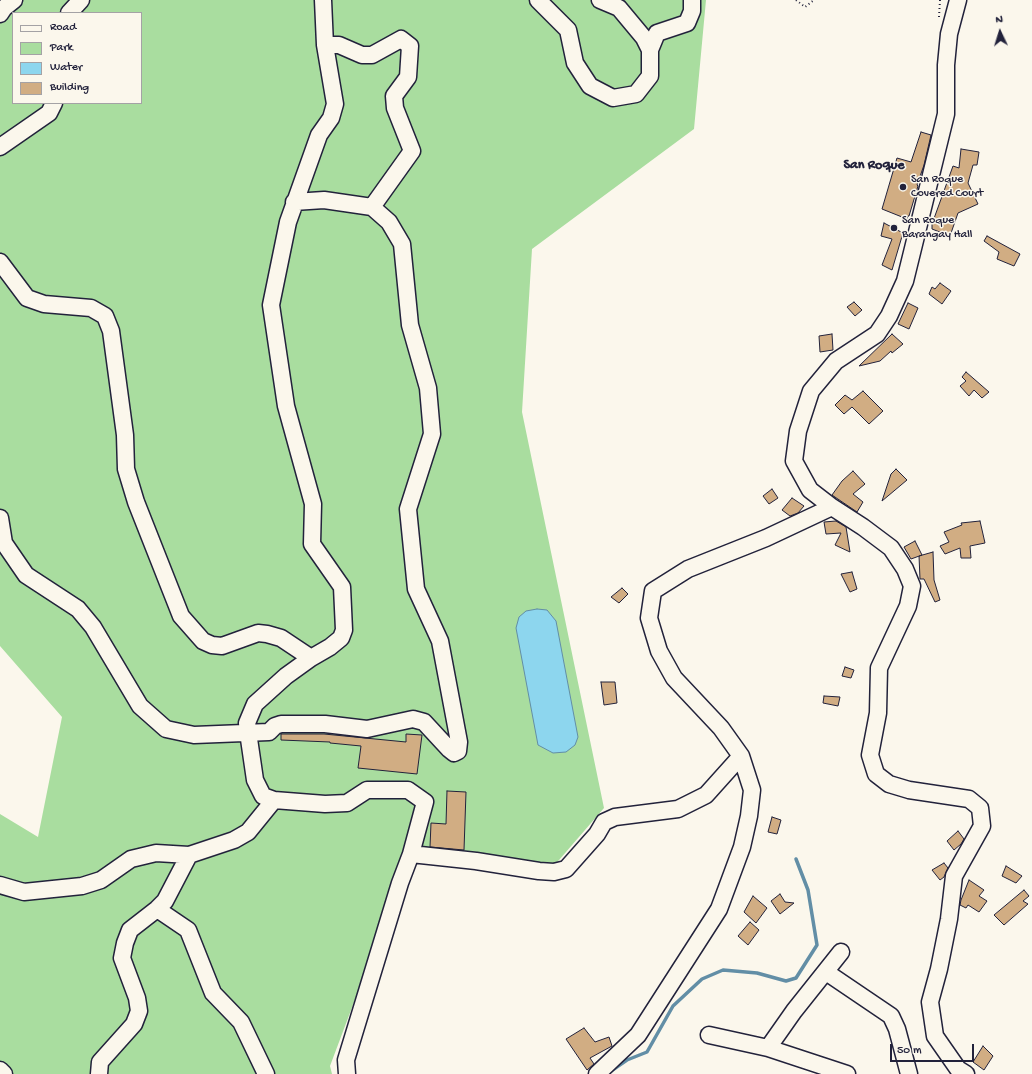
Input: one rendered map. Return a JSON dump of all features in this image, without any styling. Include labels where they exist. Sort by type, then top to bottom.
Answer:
[{"type":"street","points":[[0,14],[4,8],[14,0]]},
{"type":"street","points":[[70,12],[81,0]]},
{"type":"street","points":[[323,0],[325,45],[334,104],[331,118],[319,135],[294,202],[288,222],[271,305],[286,406],[313,504],[312,544],[342,587],[344,630],[341,638],[286,676],[255,704],[247,723],[255,780],[263,796],[274,800],[325,804],[347,803],[367,790],[408,790],[425,802],[418,855],[400,883],[346,1060],[347,1074]]},
{"type":"street","points":[[538,0],[568,30],[575,63],[590,86],[613,98],[636,94],[650,76],[650,50],[657,33],[687,23],[692,11],[692,0]]},
{"type":"street","points":[[600,0],[619,8],[644,38],[650,50]]},
{"type":"street","points":[[958,0],[949,34],[946,65],[946,114],[905,281],[889,316],[876,334],[836,361],[811,391],[798,431],[794,461],[810,490],[891,548],[905,569],[912,586],[908,606],[880,668],[878,713],[870,755],[876,774],[890,784],[909,790],[969,799],[980,808],[982,826],[954,876],[950,919],[940,969],[930,1002],[935,1036],[958,1069],[966,1074]]},
{"type":"street","points":[[325,45],[339,45],[362,54],[372,55],[401,39],[410,46],[408,77],[394,96],[395,108],[412,151],[372,207]]},
{"type":"street","points":[[0,147],[49,113],[54,104]]},
{"type":"street","points":[[0,518],[4,543],[26,575],[78,609],[92,627],[140,706],[166,729],[194,735],[269,732],[275,726],[281,724],[325,724],[367,729],[413,718],[424,722],[454,753],[458,751],[459,742],[440,641],[416,589],[408,509],[432,434],[428,388],[410,324],[402,244],[389,222],[372,207],[324,200],[294,202]]},
{"type":"street","points":[[0,262],[27,298],[44,304],[91,308],[105,316],[111,331],[125,435],[126,469],[136,502],[181,616],[203,641],[212,646],[222,646],[258,633],[267,634],[281,638],[311,658]]},
{"type":"street","points":[[597,1074],[638,1035],[719,908],[742,847],[750,816],[752,790],[741,756],[721,728],[674,678],[659,652],[650,618],[653,591],[688,569],[766,538],[832,507]]},
{"type":"street","points":[[418,855],[476,861],[539,871],[554,872],[566,869],[597,834],[604,822],[615,817],[678,809],[706,795],[741,756]]},
{"type":"street","points":[[0,885],[24,892],[82,886],[101,880],[131,859],[156,854],[189,855],[234,840],[248,832],[274,800]]},
{"type":"street","points":[[99,1074],[100,1062],[134,1024],[139,1011],[137,998],[122,958],[125,943],[130,930],[158,909],[165,901],[189,855]]},
{"type":"street","points":[[158,909],[188,930],[213,993],[241,1022],[266,1074]]},
{"type":"street","points":[[768,1048],[794,1011],[841,952]]},
{"type":"street","points":[[826,972],[891,1016],[897,1029],[909,1074]]},
{"type":"street","points":[[709,1035],[768,1048],[843,1073]]},
{"type":"street","points":[[0,1070],[4,1074]]},
{"type":"path","points":[[796,0],[804,7],[814,0]]},
{"type":"green space","points":[[0,0],[706,0],[694,129],[532,249],[522,412],[604,808],[553,867],[410,853],[330,1066],[332,1074],[0,1074],[0,814],[38,837],[62,717],[0,646]]},
{"type":"water","points":[[537,609],[547,610],[556,621],[578,737],[575,745],[566,752],[553,753],[538,745],[516,628],[519,617],[526,611]]},
{"type":"building","name":"San Roque Covered Court","points":[[921,132],[931,135],[924,165],[917,185],[918,186],[907,219],[882,209],[897,158],[911,162]]},
{"type":"building","points":[[961,149],[979,152],[977,165],[973,165],[968,183],[978,204],[958,213],[950,236],[932,229],[932,224],[953,166],[959,168]]},
{"type":"building","points":[[884,223],[903,233],[892,270],[882,265],[892,239],[881,236]]},
{"type":"building","points":[[987,236],[1020,254],[1014,266],[997,259],[999,252],[984,241]]},
{"type":"building","points":[[940,283],[951,291],[942,304],[929,294],[932,287],[935,289]]},
{"type":"building","points":[[854,302],[862,310],[855,316],[847,307]]},
{"type":"building","points":[[908,303],[918,308],[909,329],[898,324]]},
{"type":"building","points":[[832,334],[833,350],[820,352],[819,336]]},
{"type":"building","points":[[892,334],[903,344],[892,353],[891,351],[880,361],[859,366]]},
{"type":"building","points":[[966,372],[989,392],[982,398],[974,390],[969,396],[960,386],[966,381],[962,377]]},
{"type":"building","points":[[863,391],[883,411],[869,424],[852,407],[844,414],[835,405],[845,395],[852,400]]},
{"type":"building","points":[[896,469],[907,480],[882,501],[891,474]]},
{"type":"building","points":[[853,471],[865,484],[853,494],[863,502],[857,512],[832,495],[842,481]]},
{"type":"building","points":[[772,489],[778,498],[769,504],[763,496]]},
{"type":"building","points":[[792,498],[804,506],[798,513],[790,516],[782,510]]},
{"type":"building","points":[[836,521],[846,527],[850,552],[835,545],[841,533],[826,534],[824,522]]},
{"type":"building","points":[[980,521],[985,543],[970,546],[971,558],[961,558],[960,548],[945,554],[940,546],[949,542],[944,532],[962,525],[961,523]]},
{"type":"building","points":[[915,541],[922,555],[911,559],[904,547]]},
{"type":"building","points":[[933,552],[934,580],[940,600],[935,602],[924,579],[920,579],[919,556]]},
{"type":"building","points":[[852,572],[857,589],[850,592],[841,574]]},
{"type":"building","points":[[622,588],[628,594],[619,603],[611,597]]},
{"type":"building","points":[[845,667],[854,670],[851,678],[842,676]]},
{"type":"building","points":[[601,682],[615,682],[617,703],[604,705]]},
{"type":"building","points":[[824,696],[840,697],[838,706],[823,703]]},
{"type":"building","points":[[281,734],[324,734],[406,742],[406,734],[422,735],[417,774],[358,768],[361,746],[330,742],[281,740]]},
{"type":"building","points":[[447,791],[466,792],[464,850],[430,847],[431,823],[446,824]]},
{"type":"building","points":[[772,817],[781,820],[777,834],[768,832]]},
{"type":"building","points":[[958,831],[964,839],[954,850],[947,841]]},
{"type":"building","points":[[944,863],[948,868],[944,877],[940,880],[932,870]]},
{"type":"building","points":[[1006,866],[1022,876],[1016,883],[1002,876]]},
{"type":"building","points":[[969,880],[984,890],[979,896],[987,901],[979,912],[968,905],[966,908],[960,905]]},
{"type":"building","points":[[1024,890],[1029,896],[1023,901],[1028,904],[1004,925],[994,915]]},
{"type":"building","points":[[780,894],[785,902],[794,903],[780,914],[771,901]]},
{"type":"building","points":[[753,896],[767,908],[756,923],[744,912]]},
{"type":"building","points":[[750,922],[759,930],[748,945],[738,936]]},
{"type":"building","points":[[584,1028],[595,1042],[609,1037],[612,1046],[590,1058],[594,1064],[587,1070],[566,1039]]},
{"type":"building","points":[[983,1046],[993,1056],[984,1070],[973,1062]]},
{"type":"waterway","points":[[611,1071],[627,1060],[647,1052],[673,1006],[702,979],[723,970],[757,973],[786,981],[796,978],[817,945],[808,890],[796,859]]},
{"type":"place","name":"San Roque Covered Court","points":[[903,187]]},
{"type":"place","name":"San Roque Barangay Hall","points":[[894,228]]},
{"type":"district","name":"San Roque","points":[[874,166]]}]
